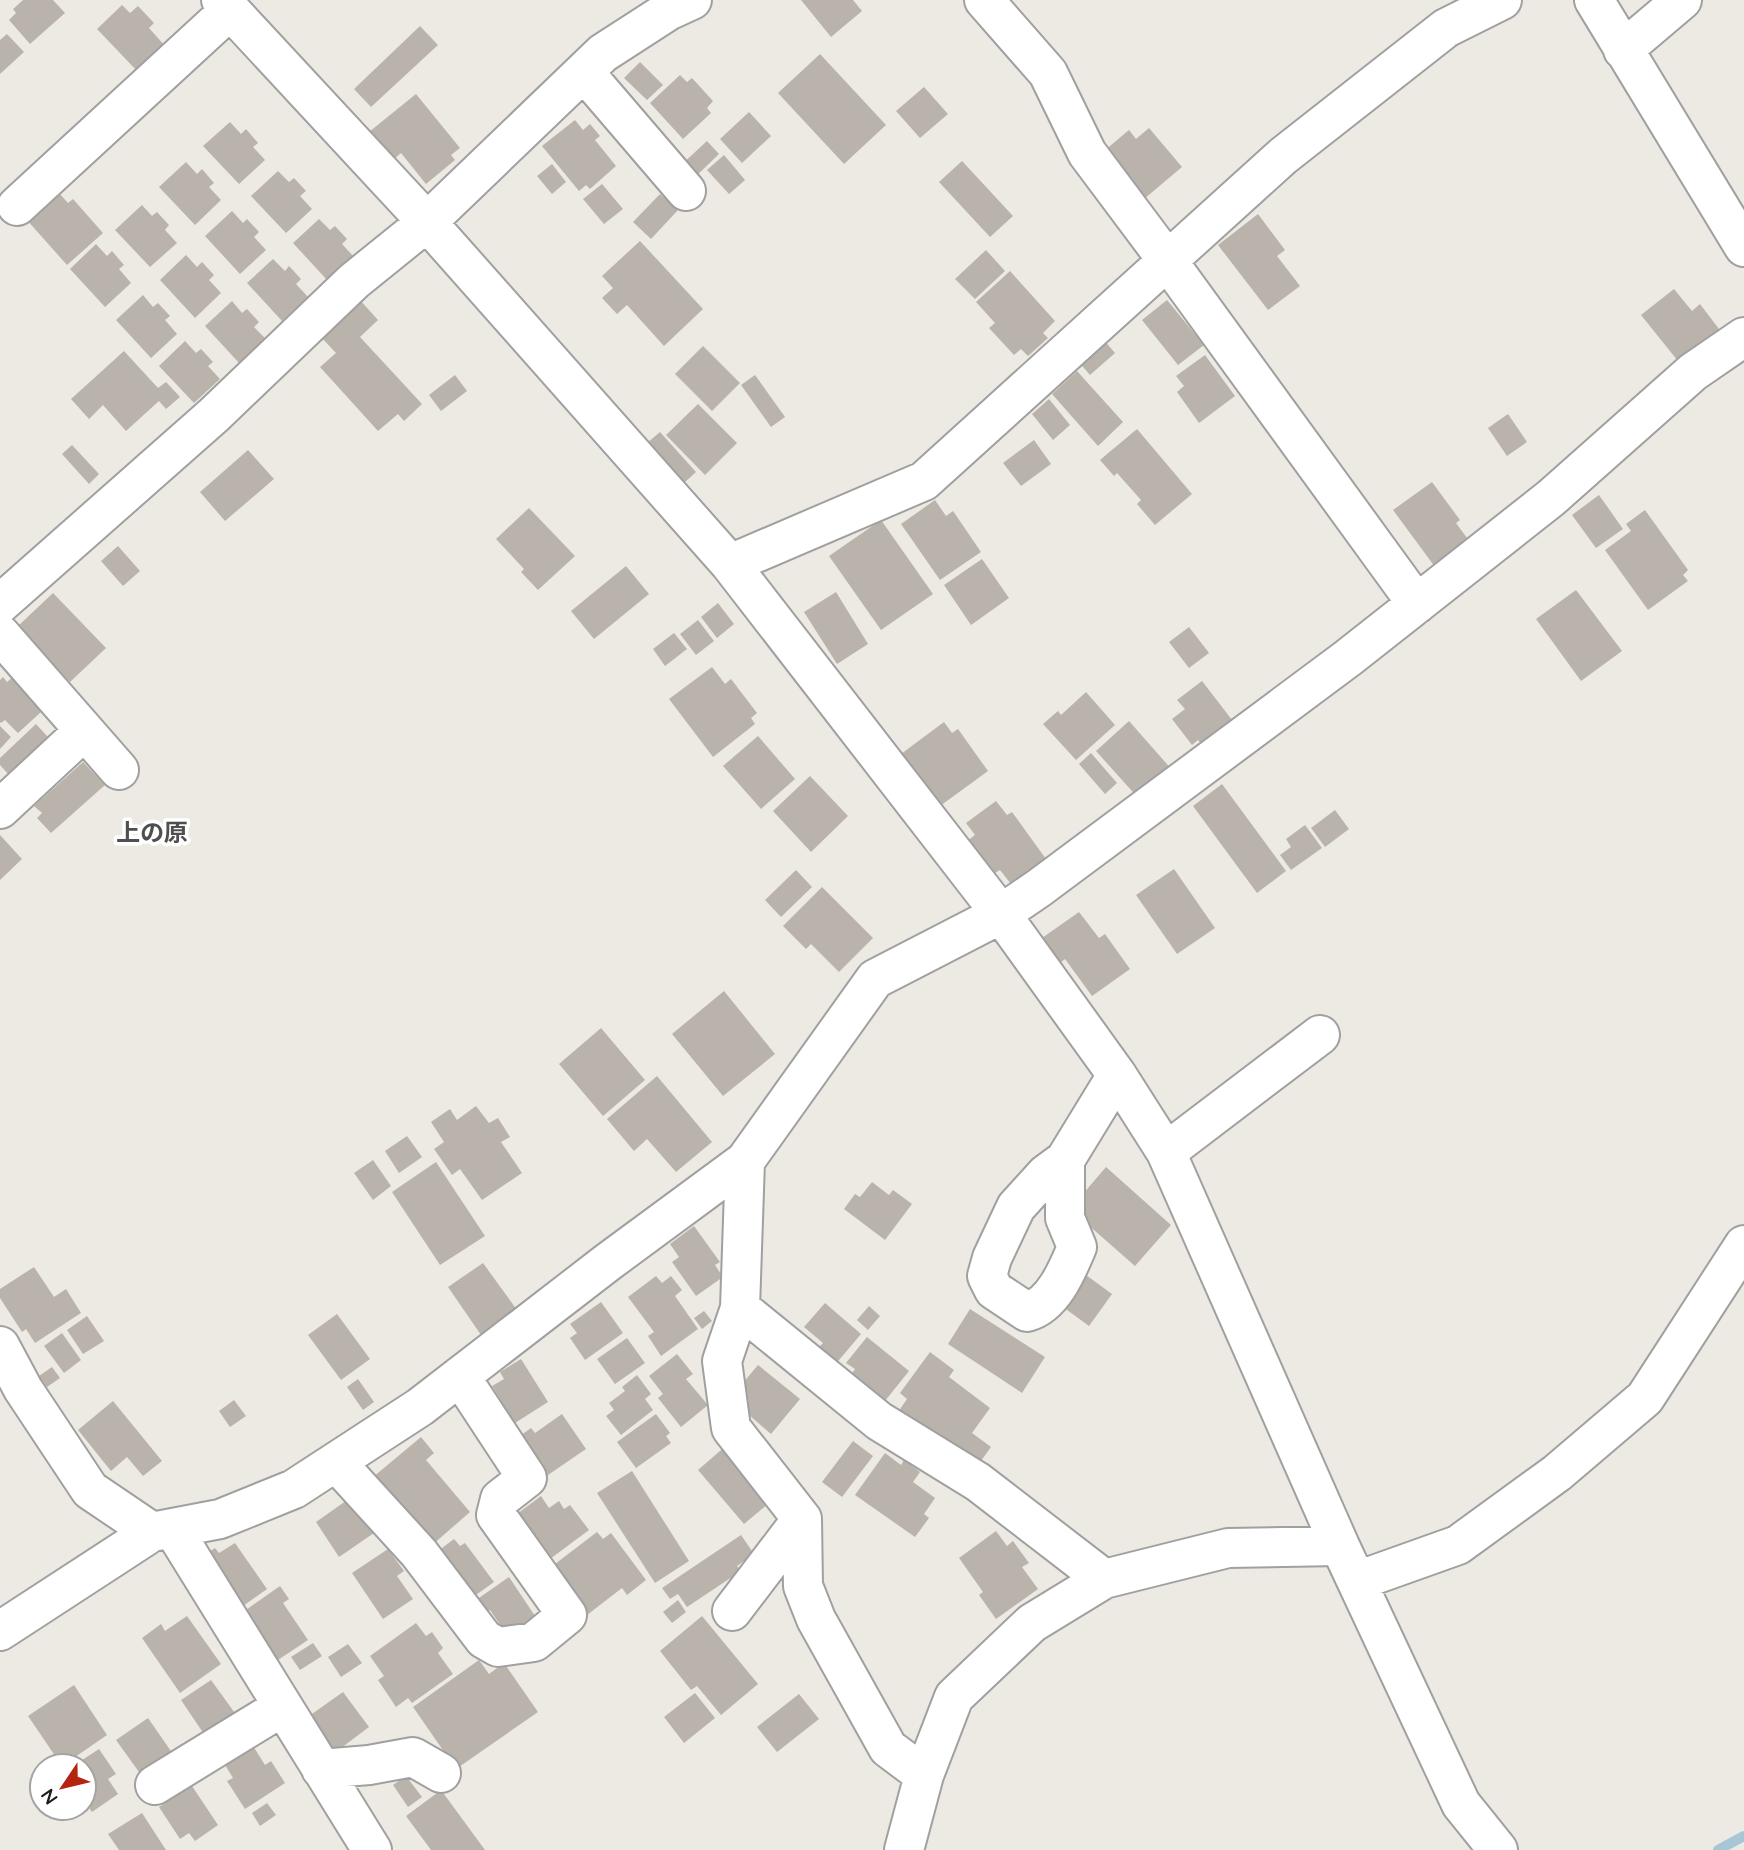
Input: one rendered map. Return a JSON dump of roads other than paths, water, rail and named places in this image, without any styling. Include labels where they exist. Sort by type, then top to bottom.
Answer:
[{"type":"street","points":[[0,604],[214,415],[354,281],[427,222],[603,54],[668,11],[692,0]]},
{"type":"street","points":[[984,0],[1048,73],[1087,153],[1417,604]]},
{"type":"street","points":[[730,564],[924,481],[1283,156],[1446,28],[1502,0]]},
{"type":"street","points":[[1594,0],[1744,247]]},
{"type":"street","points":[[1623,50],[1682,0]]},
{"type":"street","points":[[17,206],[225,5],[427,222],[730,564],[1001,914],[1117,1075],[1166,1152],[1340,1546],[1461,1804],[1498,1850]]},
{"type":"street","points":[[584,72],[685,191]]},
{"type":"street","points":[[0,1631],[163,1531],[220,1519],[294,1489],[420,1407],[608,1262],[745,1161],[875,979],[1001,914],[1348,658],[1551,498],[1693,372],[1744,337]]},
{"type":"street","points":[[0,635],[119,770]]},
{"type":"street","points":[[0,809],[84,731]]},
{"type":"street","points":[[1166,1152],[1320,1035]]},
{"type":"street","points":[[1065,1160],[1117,1075]]},
{"type":"street","points":[[745,1161],[740,1308],[722,1361],[731,1428],[803,1519],[803,1586],[816,1619],[888,1748],[924,1775]]},
{"type":"street","points":[[1357,1581],[1458,1545],[1556,1473],[1644,1398],[1744,1245]]},
{"type":"street","points":[[740,1308],[878,1421],[978,1482],[1104,1579]]},
{"type":"street","points":[[0,1346],[23,1389],[90,1490],[163,1531],[282,1707],[372,1850]]},
{"type":"street","points":[[336,1462],[419,1553],[484,1639],[498,1647],[534,1642],[568,1615],[496,1515],[500,1499],[527,1478],[460,1376]]},
{"type":"street","points":[[733,1611],[803,1519]]},
{"type":"street","points":[[904,1850],[924,1775],[954,1697],[1032,1623],[1104,1579],[1228,1548],[1340,1546]]},
{"type":"street","points":[[155,1785],[282,1707]]},
{"type":"street","points":[[321,1769],[369,1765],[413,1756],[441,1773]]},
{"type":"waterway","points":[[1718,1850],[1744,1836]]},
{"type":"district","name":"上の原","points":[[152,833]]}]
